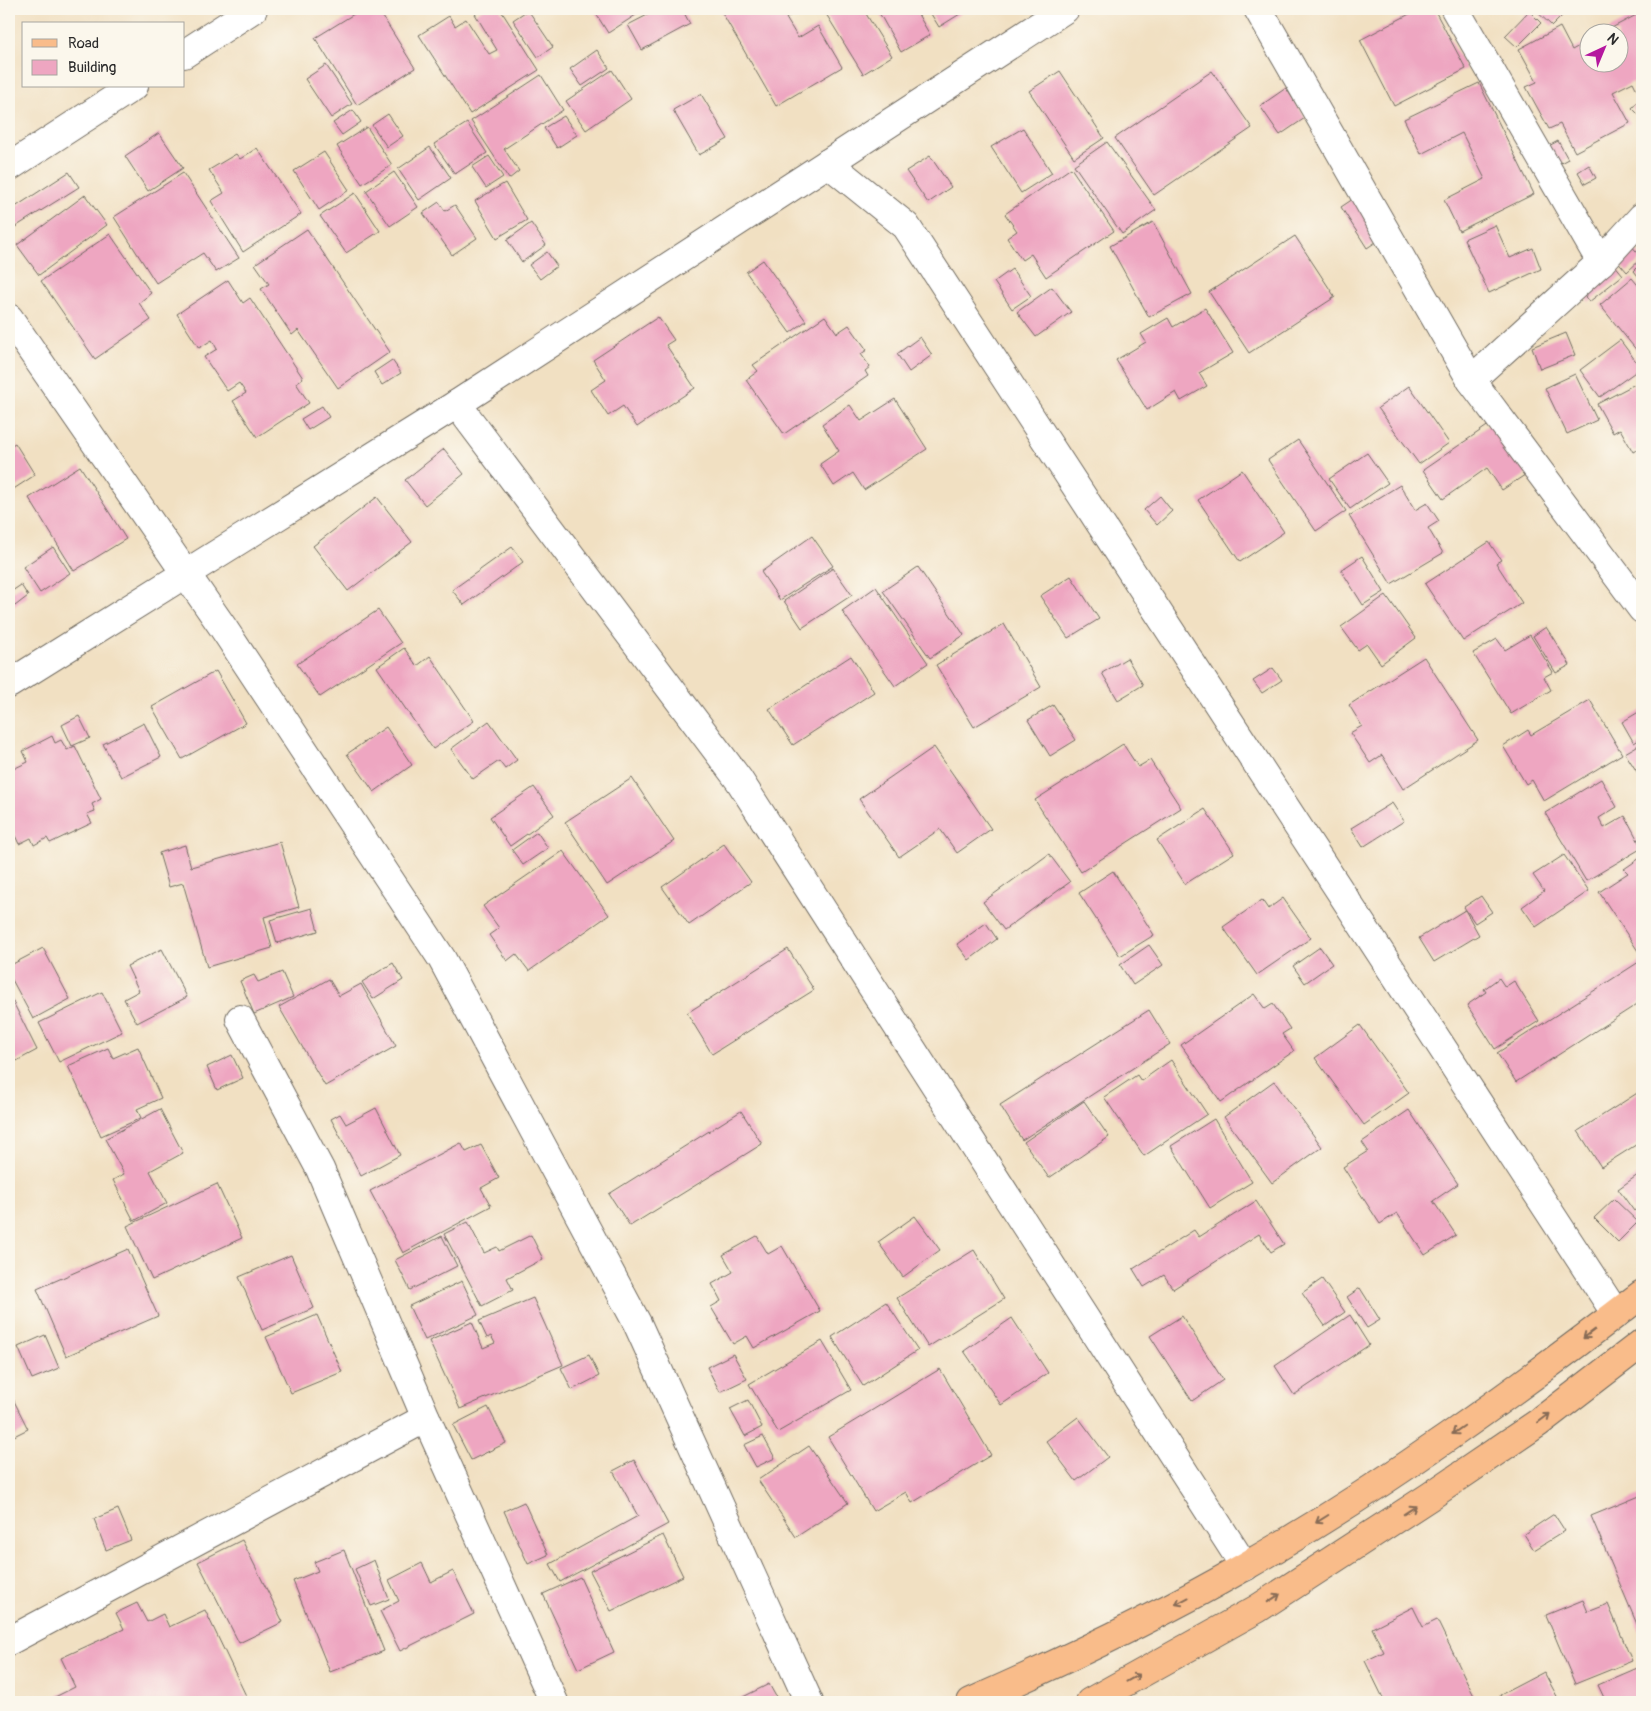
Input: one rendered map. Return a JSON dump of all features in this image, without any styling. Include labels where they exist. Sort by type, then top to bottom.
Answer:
[{"type":"main road","points":[[971,1702],[1076,1655],[1245,1567],[1416,1460],[1642,1294]]},
{"type":"main road","points":[[1090,1702],[1257,1609],[1429,1498],[1538,1423],[1642,1343]]},
{"type":"street","points":[[185,53],[253,9]]},
{"type":"street","points":[[9,684],[457,404],[1065,9]]},
{"type":"street","points":[[1258,9],[1471,380],[1642,609]]},
{"type":"street","points":[[1455,9],[1601,262]]},
{"type":"street","points":[[9,167],[131,88]]},
{"type":"street","points":[[828,163],[906,226],[1616,1314]]},
{"type":"street","points":[[1471,380],[1601,262],[1642,217]]},
{"type":"street","points":[[9,318],[184,573],[442,959],[636,1323],[808,1702]]},
{"type":"street","points":[[457,404],[739,780],[1245,1567]]},
{"type":"street","points":[[240,1019],[320,1169],[426,1418],[554,1702]]},
{"type":"street","points":[[9,1641],[426,1418]]},
{"type":"building","points":[[362,9],[378,9],[415,68],[357,105],[315,38]]},
{"type":"building","points":[[483,9],[500,9],[539,70],[470,114],[419,35],[449,16],[455,26],[466,19],[489,54],[497,50],[475,14]]},
{"type":"building","points":[[593,9],[640,9],[642,11],[608,33]]},
{"type":"building","points":[[659,9],[682,9],[690,24],[642,50],[628,25]]},
{"type":"building","points":[[720,9],[802,9],[786,18],[798,38],[818,26],[842,67],[776,106]]},
{"type":"building","points":[[823,9],[863,9],[892,56],[863,74]]},
{"type":"building","points":[[877,9],[915,9],[930,35],[901,52]]},
{"type":"building","points":[[928,9],[968,9],[939,27]]},
{"type":"building","points":[[1419,9],[1434,9],[1466,69],[1394,106],[1360,40]]},
{"type":"building","points":[[1534,9],[1569,9],[1552,26]]},
{"type":"building","points":[[528,10],[553,47],[538,57],[513,20]]},
{"type":"building","points":[[1529,11],[1541,23],[1517,47],[1505,36]]},
{"type":"building","points":[[1642,12],[1642,87],[1637,90],[1633,82],[1613,92],[1630,123],[1575,152],[1560,124],[1549,129],[1526,87],[1537,82],[1519,49],[1560,27],[1572,50],[1578,47],[1578,72],[1628,72],[1628,22],[1623,22]]},
{"type":"building","points":[[597,50],[609,68],[582,86],[570,69]]},
{"type":"building","points":[[326,65],[352,104],[331,118],[305,79]]},
{"type":"building","points":[[612,70],[631,99],[586,130],[566,101]]},
{"type":"building","points":[[1060,71],[1104,138],[1074,158],[1029,91]]},
{"type":"building","points":[[1212,71],[1252,128],[1154,195],[1115,138]]},
{"type":"building","points":[[541,75],[563,110],[504,149],[519,171],[509,179],[471,121]]},
{"type":"building","points":[[1479,83],[1534,194],[1459,231],[1444,200],[1485,179],[1462,133],[1421,154],[1404,119]]},
{"type":"building","points":[[1286,88],[1305,118],[1280,135],[1260,106]]},
{"type":"building","points":[[701,94],[728,139],[699,155],[673,110]]},
{"type":"building","points":[[1642,97],[1642,118],[1632,108]]},
{"type":"building","points":[[353,110],[361,122],[342,135],[333,123]]},
{"type":"building","points":[[388,114],[403,136],[387,147],[372,125]]},
{"type":"building","points":[[564,116],[577,135],[557,148],[544,128]]},
{"type":"building","points":[[467,123],[487,153],[455,174],[434,144]]},
{"type":"building","points":[[367,127],[392,165],[362,184],[337,146]]},
{"type":"building","points":[[1023,128],[1052,173],[1021,193],[991,147]]},
{"type":"building","points":[[159,133],[183,168],[148,191],[125,156]]},
{"type":"building","points":[[1558,141],[1568,159],[1553,167],[1543,149]]},
{"type":"building","points":[[1107,142],[1156,210],[1122,234],[1074,165]]},
{"type":"building","points":[[430,147],[451,178],[419,200],[398,169]]},
{"type":"building","points":[[257,148],[301,214],[243,252],[211,201],[224,193],[209,170],[236,154],[240,159]]},
{"type":"building","points":[[324,152],[349,190],[319,210],[294,171]]},
{"type":"building","points":[[489,156],[503,177],[486,188],[472,167]]},
{"type":"building","points":[[930,156],[951,187],[928,203],[906,171]]},
{"type":"building","points":[[1589,165],[1596,178],[1585,184],[1578,172]]},
{"type":"building","points":[[1071,168],[1114,231],[1046,277],[1031,254],[1022,260],[1007,238],[1017,231],[1005,214]]},
{"type":"building","points":[[69,172],[79,187],[12,229],[9,225],[9,211]]},
{"type":"building","points":[[394,172],[418,207],[390,226],[366,191]]},
{"type":"building","points":[[183,173],[239,258],[216,272],[203,253],[156,283],[114,217]]},
{"type":"building","points":[[505,183],[527,220],[497,238],[475,201]]},
{"type":"building","points":[[355,193],[380,231],[346,253],[320,216]]},
{"type":"building","points":[[85,195],[107,225],[39,275],[17,245]]},
{"type":"building","points":[[1356,197],[1382,238],[1367,248],[1341,207]]},
{"type":"building","points":[[439,202],[445,211],[455,205],[477,238],[452,255],[423,213]]},
{"type":"building","points":[[1153,222],[1192,294],[1149,317],[1110,246]]},
{"type":"building","points":[[531,223],[546,245],[522,262],[507,240]]},
{"type":"building","points":[[1495,225],[1510,258],[1533,248],[1541,269],[1489,293],[1464,239]]},
{"type":"building","points":[[307,229],[390,352],[338,388],[298,330],[292,335],[261,289],[269,284],[255,264]]},
{"type":"building","points":[[110,234],[151,293],[139,303],[151,320],[95,359],[41,281]]},
{"type":"building","points":[[1295,236],[1335,297],[1249,353],[1209,292]]},
{"type":"building","points":[[1630,244],[1642,258],[1627,272],[1615,258]]},
{"type":"building","points":[[547,252],[557,266],[540,279],[529,265]]},
{"type":"building","points":[[763,260],[806,321],[790,333],[746,272]]},
{"type":"building","points":[[1642,263],[1642,281],[1634,271]]},
{"type":"building","points":[[1614,264],[1623,275],[1589,302],[1580,290]]},
{"type":"building","points":[[1012,269],[1031,296],[1012,309],[994,282]]},
{"type":"building","points":[[1632,278],[1642,290],[1642,357],[1600,305]]},
{"type":"building","points":[[228,280],[243,303],[250,298],[303,378],[296,383],[309,403],[257,437],[233,401],[246,393],[239,383],[227,391],[204,357],[217,349],[212,340],[199,348],[177,314]]},
{"type":"building","points":[[1052,287],[1071,312],[1036,337],[1017,312]]},
{"type":"building","points":[[1205,308],[1233,353],[1199,373],[1207,386],[1181,401],[1176,392],[1147,410],[1116,360],[1146,342],[1141,334],[1168,318],[1173,327]]},
{"type":"building","points":[[825,316],[837,333],[849,325],[867,350],[861,354],[870,367],[865,371],[868,376],[784,434],[746,380],[758,371],[753,365]]},
{"type":"building","points":[[658,317],[674,340],[666,345],[695,388],[637,427],[623,406],[608,416],[591,390],[606,380],[593,360]]},
{"type":"building","points":[[1566,333],[1575,355],[1540,369],[1532,347]]},
{"type":"building","points":[[920,337],[932,355],[909,372],[897,354]]},
{"type":"building","points":[[1620,340],[1641,368],[1600,397],[1580,370]]},
{"type":"building","points":[[392,360],[401,373],[382,385],[374,372]]},
{"type":"building","points":[[1575,374],[1597,420],[1567,434],[1545,388]]},
{"type":"building","points":[[1637,383],[1642,393],[1642,447],[1633,452],[1620,429],[1613,433],[1597,404]]},
{"type":"building","points":[[1409,386],[1449,443],[1419,464],[1378,408]]},
{"type":"building","points":[[895,399],[927,449],[864,490],[853,473],[834,486],[820,464],[839,451],[822,424],[850,405],[861,421]]},
{"type":"building","points":[[322,406],[329,417],[308,430],[301,419]]},
{"type":"building","points":[[1496,420],[1531,471],[1502,490],[1487,468],[1443,499],[1423,470]]},
{"type":"building","points":[[1298,440],[1346,511],[1316,531],[1268,460]]},
{"type":"building","points":[[15,443],[35,475],[9,492],[9,444],[10,446]]},
{"type":"building","points":[[444,449],[464,474],[425,505],[405,480]]},
{"type":"building","points":[[1367,453],[1388,483],[1350,509],[1329,479]]},
{"type":"building","points":[[80,466],[126,539],[74,571],[29,498]]},
{"type":"building","points":[[1242,470],[1284,532],[1240,562],[1198,500]]},
{"type":"building","points":[[1400,485],[1415,510],[1427,503],[1439,521],[1428,528],[1443,553],[1391,584],[1349,516]]},
{"type":"building","points":[[1160,496],[1172,511],[1157,525],[1144,510]]},
{"type":"building","points":[[377,497],[412,542],[348,591],[313,546]]},
{"type":"building","points":[[812,536],[833,566],[780,600],[761,572]]},
{"type":"building","points":[[1489,542],[1501,560],[1496,563],[1522,603],[1463,641],[1425,584]]},
{"type":"building","points":[[53,547],[70,573],[40,593],[23,567]]},
{"type":"building","points":[[512,547],[523,562],[464,605],[452,590]]},
{"type":"building","points":[[1362,556],[1384,592],[1363,605],[1341,570]]},
{"type":"building","points":[[918,567],[964,635],[930,658],[883,591]]},
{"type":"building","points":[[833,568],[852,595],[802,628],[784,601]]},
{"type":"building","points":[[1071,576],[1099,619],[1068,638],[1040,596]]},
{"type":"building","points":[[21,585],[28,596],[15,606],[9,598],[9,593]]},
{"type":"building","points":[[876,587],[928,663],[895,686],[842,611]]},
{"type":"building","points":[[1386,595],[1416,638],[1381,664],[1367,644],[1358,650],[1341,627]]},
{"type":"building","points":[[378,610],[401,643],[320,697],[297,664]]},
{"type":"building","points":[[1004,624],[1041,687],[974,727],[936,665]]},
{"type":"building","points":[[1546,627],[1570,665],[1556,673],[1533,636]]},
{"type":"building","points":[[1530,635],[1553,672],[1544,677],[1551,690],[1511,714],[1473,653],[1497,639],[1505,650]]},
{"type":"building","points":[[404,648],[417,666],[430,656],[474,721],[433,749],[377,667]]},
{"type":"building","points":[[851,656],[874,692],[793,745],[769,709]]},
{"type":"building","points":[[1424,657],[1478,740],[1403,789],[1382,755],[1370,763],[1350,733],[1362,726],[1349,705]]},
{"type":"building","points":[[1127,658],[1143,685],[1118,700],[1102,673]]},
{"type":"building","points":[[1273,668],[1282,680],[1262,693],[1253,681]]},
{"type":"building","points":[[216,671],[246,723],[182,759],[152,707]]},
{"type":"building","points":[[1590,700],[1622,754],[1544,801],[1532,780],[1526,784],[1503,746],[1528,730],[1531,735]]},
{"type":"building","points":[[1053,705],[1076,740],[1050,756],[1028,720]]},
{"type":"building","points":[[1642,710],[1642,738],[1634,743],[1622,722]]},
{"type":"building","points":[[79,716],[90,738],[72,746],[62,725]]},
{"type":"building","points":[[489,721],[517,760],[505,769],[499,761],[473,779],[451,749]]},
{"type":"building","points":[[144,723],[161,757],[121,777],[103,744]]},
{"type":"building","points":[[386,727],[412,765],[374,792],[347,754]]},
{"type":"building","points":[[52,736],[55,743],[61,740],[67,750],[75,746],[101,799],[92,804],[95,811],[87,814],[92,823],[50,843],[47,838],[34,845],[31,838],[19,844],[9,823],[9,771],[28,762],[23,751]]},
{"type":"building","points":[[1642,743],[1642,773],[1639,775],[1625,753]]},
{"type":"building","points":[[1123,744],[1138,767],[1150,760],[1181,808],[1081,872],[1035,800]]},
{"type":"building","points":[[934,747],[991,829],[957,853],[940,829],[899,857],[859,799]]},
{"type":"building","points":[[632,778],[674,841],[607,885],[565,822]]},
{"type":"building","points":[[1601,779],[1617,807],[1599,818],[1604,828],[1625,816],[1642,848],[1586,881],[1545,813]]},
{"type":"building","points":[[534,787],[554,815],[510,846],[490,817]]},
{"type":"building","points":[[1392,803],[1404,821],[1363,847],[1351,828]]},
{"type":"building","points":[[1205,809],[1234,853],[1185,884],[1157,840]]},
{"type":"building","points":[[537,832],[548,848],[523,865],[512,850]]},
{"type":"building","points":[[280,842],[299,907],[264,917],[272,948],[207,967],[183,883],[169,887],[159,853],[185,845],[191,867]]},
{"type":"building","points":[[724,844],[751,882],[689,925],[662,887]]},
{"type":"building","points":[[563,851],[609,915],[529,971],[516,954],[507,961],[489,935],[499,928],[483,906]]},
{"type":"building","points":[[1049,854],[1070,882],[1004,930],[983,902]]},
{"type":"building","points":[[1564,855],[1589,891],[1536,927],[1522,907],[1544,891],[1533,875]]},
{"type":"building","points":[[1640,858],[1642,860],[1642,953],[1640,954],[1599,892],[1628,873],[1624,869]]},
{"type":"building","points":[[1113,871],[1154,935],[1120,956],[1079,893]]},
{"type":"building","points":[[1481,896],[1492,912],[1475,923],[1464,907]]},
{"type":"building","points":[[1283,898],[1311,938],[1257,975],[1223,927],[1262,900],[1268,909]]},
{"type":"building","points":[[312,908],[318,931],[277,943],[270,920]]},
{"type":"building","points":[[1465,910],[1479,935],[1434,962],[1419,938]]},
{"type":"building","points":[[986,923],[997,939],[969,960],[957,944]]},
{"type":"building","points":[[1149,945],[1163,965],[1133,985],[1120,965]]},
{"type":"building","points":[[1320,947],[1332,964],[1305,983],[1293,966]]},
{"type":"building","points":[[43,948],[70,999],[33,1019],[9,974],[9,966]]},
{"type":"building","points":[[162,949],[187,997],[137,1023],[124,999],[139,991],[127,966]]},
{"type":"building","points":[[788,949],[814,990],[712,1054],[687,1013]]},
{"type":"building","points":[[1642,960],[1642,1001],[1516,1082],[1497,1053]]},
{"type":"building","points":[[393,963],[403,980],[373,999],[362,982]]},
{"type":"building","points":[[282,972],[293,997],[254,1014],[240,981],[254,975],[258,982]]},
{"type":"building","points":[[1499,978],[1505,987],[1514,981],[1539,1021],[1495,1049],[1467,1005],[1486,992],[1484,989]]},
{"type":"building","points":[[329,979],[339,996],[361,984],[396,1046],[325,1086],[279,1007]]},
{"type":"building","points":[[102,992],[122,1032],[59,1062],[39,1023]]},
{"type":"building","points":[[9,994],[37,1050],[9,1065]]},
{"type":"building","points":[[1254,994],[1265,1009],[1273,1004],[1290,1029],[1282,1034],[1294,1051],[1221,1102],[1181,1045]]},
{"type":"building","points":[[1149,1010],[1170,1044],[1022,1140],[1000,1105]]},
{"type":"building","points":[[1360,1025],[1409,1093],[1364,1125],[1315,1058]]},
{"type":"building","points":[[138,1047],[161,1098],[137,1109],[141,1118],[101,1136],[68,1066],[108,1048],[113,1058]]},
{"type":"building","points":[[232,1055],[243,1078],[217,1090],[207,1067]]},
{"type":"building","points":[[1171,1060],[1207,1114],[1144,1156],[1104,1097],[1137,1075],[1141,1081]]},
{"type":"building","points":[[1274,1081],[1322,1147],[1272,1183],[1224,1117]]},
{"type":"building","points":[[1642,1090],[1642,1141],[1601,1167],[1578,1131]]},
{"type":"building","points":[[1084,1101],[1109,1137],[1049,1178],[1024,1142]]},
{"type":"building","points":[[376,1108],[400,1155],[361,1176],[331,1119],[340,1114],[346,1124]]},
{"type":"building","points":[[160,1109],[183,1153],[150,1171],[167,1203],[134,1221],[113,1180],[124,1174],[105,1139]]},
{"type":"building","points":[[1409,1110],[1458,1184],[1433,1201],[1456,1235],[1425,1255],[1397,1213],[1380,1224],[1343,1167],[1368,1151],[1362,1142]]},
{"type":"building","points":[[741,1111],[762,1144],[630,1226],[609,1194]]},
{"type":"building","points":[[1214,1119],[1252,1182],[1210,1208],[1171,1146]]},
{"type":"building","points":[[461,1143],[466,1152],[481,1145],[499,1178],[481,1188],[491,1206],[403,1253],[370,1191]]},
{"type":"building","points":[[1642,1172],[1642,1204],[1634,1211],[1618,1189]]},
{"type":"building","points":[[217,1184],[242,1238],[152,1280],[127,1226]]},
{"type":"building","points":[[1614,1199],[1638,1222],[1618,1242],[1594,1218]]},
{"type":"building","points":[[1256,1201],[1284,1244],[1271,1252],[1259,1234],[1173,1289],[1164,1275],[1144,1287],[1133,1269],[1194,1230],[1199,1237]]},
{"type":"building","points":[[915,1216],[940,1250],[903,1277],[878,1242]]},
{"type":"building","points":[[468,1222],[484,1253],[497,1247],[499,1251],[531,1235],[543,1259],[507,1278],[513,1290],[482,1306],[444,1234]]},
{"type":"building","points":[[442,1236],[457,1266],[410,1290],[395,1260]]},
{"type":"building","points":[[757,1236],[768,1254],[782,1246],[820,1311],[754,1348],[747,1336],[733,1344],[711,1307],[721,1301],[712,1284],[733,1272],[723,1255]]},
{"type":"building","points":[[128,1249],[158,1316],[66,1356],[37,1289]]},
{"type":"building","points":[[974,1250],[1004,1299],[928,1347],[897,1298]]},
{"type":"building","points":[[291,1255],[314,1308],[262,1330],[239,1277]]},
{"type":"building","points":[[1322,1279],[1345,1312],[1325,1326],[1302,1293]]},
{"type":"building","points":[[462,1281],[478,1315],[425,1340],[409,1306]]},
{"type":"building","points":[[1360,1288],[1380,1320],[1367,1328],[1347,1297]]},
{"type":"building","points":[[533,1298],[563,1365],[460,1409],[429,1341],[472,1322],[483,1348],[495,1343],[491,1336],[487,1338],[479,1321]]},
{"type":"building","points":[[886,1302],[918,1350],[863,1386],[832,1337]]},
{"type":"building","points":[[317,1315],[342,1372],[291,1393],[266,1337]]},
{"type":"building","points":[[1350,1315],[1369,1345],[1294,1395],[1275,1366]]},
{"type":"building","points":[[1182,1316],[1223,1380],[1192,1401],[1150,1336]]},
{"type":"building","points":[[1012,1318],[1048,1373],[1001,1405],[964,1351]]},
{"type":"building","points":[[45,1335],[59,1368],[32,1379],[18,1347]]},
{"type":"building","points":[[822,1341],[851,1390],[778,1432],[749,1384]]},
{"type":"building","points":[[733,1354],[747,1379],[720,1392],[707,1367]]},
{"type":"building","points":[[589,1355],[599,1376],[572,1390],[561,1368]]},
{"type":"building","points":[[940,1369],[991,1455],[912,1503],[906,1492],[873,1511],[828,1437]]},
{"type":"building","points":[[11,1395],[28,1429],[10,1438],[9,1396]]},
{"type":"building","points":[[748,1400],[762,1427],[745,1436],[730,1409]]},
{"type":"building","points":[[488,1407],[506,1443],[471,1460],[453,1425]]},
{"type":"building","points":[[1078,1417],[1108,1457],[1076,1481],[1046,1441]]},
{"type":"building","points":[[763,1436],[775,1458],[756,1467],[744,1445]]},
{"type":"building","points":[[809,1446],[848,1503],[796,1537],[758,1480]]},
{"type":"building","points":[[634,1460],[668,1524],[560,1582],[550,1564],[638,1516],[613,1471]]},
{"type":"building","points":[[1642,1495],[1642,1636],[1591,1516]]},
{"type":"building","points":[[524,1502],[548,1555],[528,1564],[504,1511]]},
{"type":"building","points":[[118,1509],[131,1540],[106,1550],[94,1519]]},
{"type":"building","points":[[1554,1514],[1565,1531],[1534,1550],[1524,1534]]},
{"type":"building","points":[[663,1535],[683,1576],[611,1611],[590,1571]]},
{"type":"building","points":[[242,1540],[283,1622],[239,1643],[198,1562]]},
{"type":"building","points":[[344,1550],[384,1651],[330,1672],[293,1581],[318,1571],[314,1562]]},
{"type":"building","points":[[374,1560],[389,1599],[371,1606],[355,1569]]},
{"type":"building","points":[[422,1563],[431,1582],[453,1571],[474,1614],[400,1651],[380,1611],[399,1601],[389,1580]]},
{"type":"building","points":[[580,1577],[614,1652],[578,1669],[543,1594]]},
{"type":"building","points":[[1583,1600],[1588,1612],[1608,1604],[1632,1661],[1575,1684],[1546,1615]]},
{"type":"building","points":[[137,1603],[147,1622],[163,1614],[169,1627],[205,1610],[249,1702],[55,1702],[53,1698],[75,1687],[61,1658],[124,1629],[116,1613]]},
{"type":"building","points":[[1413,1607],[1423,1627],[1437,1620],[1477,1702],[1385,1702],[1365,1661],[1384,1652],[1372,1628]]},
{"type":"building","points":[[1642,1666],[1642,1702],[1606,1702],[1598,1685]]},
{"type":"building","points":[[1544,1672],[1560,1702],[1503,1702],[1500,1695]]},
{"type":"building","points":[[769,1684],[779,1702],[733,1702]]}]
